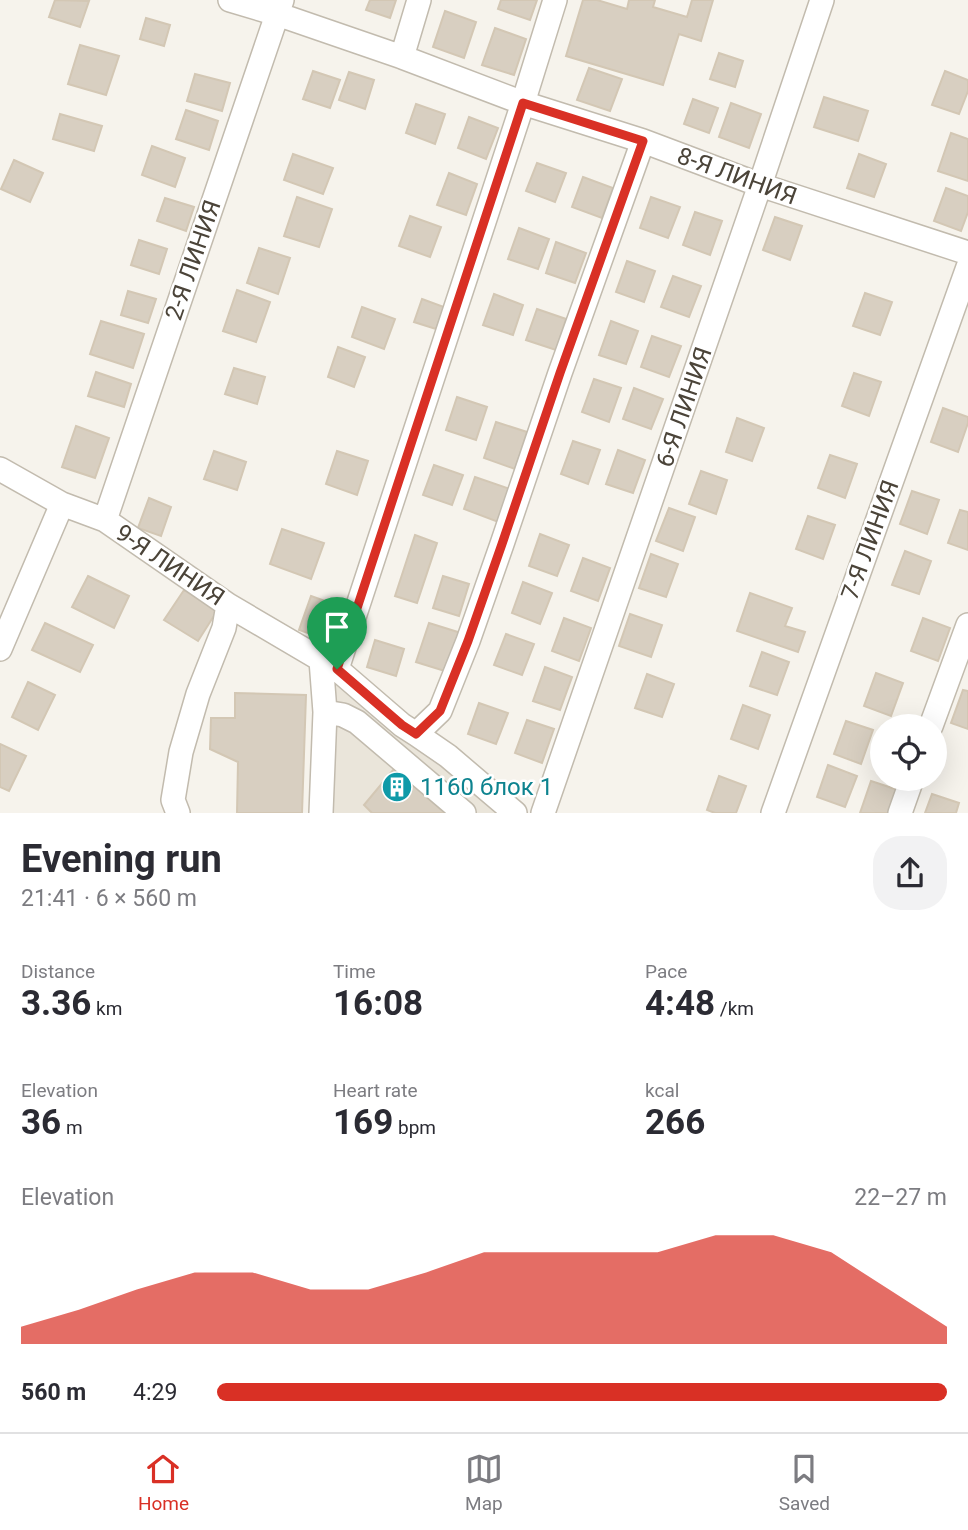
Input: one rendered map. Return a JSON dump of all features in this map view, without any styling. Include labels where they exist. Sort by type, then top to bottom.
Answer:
[{"type":"street","name":"8-Я ЛИНИЯ","points":[[230,0],[279,7],[402,58],[523,103],[643,141],[761,185],[968,253]]},
{"type":"street","points":[[402,58],[419,0]]},
{"type":"street","points":[[321,813],[329,664],[523,103],[555,0]]},
{"type":"street","name":"6-Я ЛИНИЯ","points":[[542,813],[761,185],[822,0]]},
{"type":"street","name":"2-Я ЛИНИЯ","points":[[104,520],[279,7]]},
{"type":"street","points":[[515,813],[416,734],[440,711],[468,641],[643,141]]},
{"type":"street","name":"7-Я ЛИНИЯ","points":[[773,813],[968,267]]},
{"type":"street","name":"9-Я ЛИНИЯ","points":[[0,469],[62,504],[104,520],[228,605],[329,664],[416,734]]},
{"type":"street","points":[[0,649],[62,504]]},
{"type":"street","points":[[178,813],[173,800],[181,752],[198,694],[224,628],[228,605]]},
{"type":"street","points":[[935,714],[968,625]]},
{"type":"street","points":[[325,712],[343,715],[357,722],[464,813]]},
{"type":"street","points":[[900,813],[908,791]]},
{"type":"shaded area","points":[[337,669],[514,813],[328,813]]},
{"type":"building","points":[[55,0],[89,1],[80,27],[49,17]]},
{"type":"building","points":[[370,0],[396,0],[390,18],[366,10]]},
{"type":"building","points":[[501,0],[537,0],[530,20],[498,9]]},
{"type":"building","points":[[583,0],[597,0],[627,9],[629,0],[655,0],[653,7],[687,17],[692,0],[713,0],[701,41],[679,34],[663,85],[566,56]]},
{"type":"building","points":[[445,11],[476,22],[464,58],[433,47]]},
{"type":"building","points":[[146,18],[170,25],[164,46],[140,39]]},
{"type":"building","points":[[495,28],[526,39],[514,75],[482,65]]},
{"type":"building","points":[[80,45],[119,56],[106,95],[68,84]]},
{"type":"building","points":[[719,53],[743,61],[735,87],[710,79]]},
{"type":"building","points":[[589,68],[622,79],[610,111],[577,100]]},
{"type":"building","points":[[313,71],[340,80],[330,108],[303,99]]},
{"type":"building","points":[[945,71],[968,80],[968,91],[959,114],[932,105]]},
{"type":"building","points":[[349,72],[374,80],[365,109],[339,100]]},
{"type":"building","points":[[195,74],[230,83],[222,111],[187,101]]},
{"type":"building","points":[[824,97],[868,111],[858,141],[814,127]]},
{"type":"building","points":[[693,99],[718,108],[709,133],[684,124]]},
{"type":"building","points":[[731,103],[761,114],[749,148],[719,137]]},
{"type":"building","points":[[416,104],[445,114],[435,144],[406,133]]},
{"type":"building","points":[[186,110],[218,121],[209,150],[176,139]]},
{"type":"building","points":[[60,114],[102,126],[94,151],[53,139]]},
{"type":"building","points":[[469,117],[498,128],[486,159],[458,148]]},
{"type":"building","points":[[951,133],[968,139],[968,181],[938,171]]},
{"type":"building","points":[[152,146],[185,158],[175,187],[142,175]]},
{"type":"building","points":[[293,154],[333,168],[323,194],[284,180]]},
{"type":"building","points":[[859,154],[886,164],[874,197],[847,188]]},
{"type":"building","points":[[14,160],[43,173],[30,202],[1,189]]},
{"type":"building","points":[[537,163],[566,173],[555,202],[526,191]]},
{"type":"building","points":[[449,173],[477,184],[466,215],[437,205]]},
{"type":"building","points":[[583,177],[613,188],[602,218],[572,207]]},
{"type":"building","points":[[946,188],[968,196],[968,212],[961,231],[934,221]]},
{"type":"building","points":[[297,197],[332,209],[319,247],[284,236]]},
{"type":"building","points":[[651,197],[680,207],[668,238],[640,228]]},
{"type":"building","points":[[165,198],[194,207],[186,231],[157,221]]},
{"type":"building","points":[[695,212],[722,221],[710,255],[683,245]]},
{"type":"building","points":[[410,216],[441,227],[430,257],[399,246]]},
{"type":"building","points":[[775,217],[802,226],[790,260],[763,250]]},
{"type":"building","points":[[519,228],[549,239],[538,269],[508,259]]},
{"type":"building","points":[[139,240],[167,249],[159,274],[131,265]]},
{"type":"building","points":[[556,242],[586,253],[575,283],[546,273]]},
{"type":"building","points":[[259,248],[290,258],[278,294],[247,283]]},
{"type":"building","points":[[627,261],[655,271],[644,302],[616,292]]},
{"type":"building","points":[[673,276],[701,286],[689,317],[661,307]]},
{"type":"building","points":[[237,290],[270,302],[256,342],[223,331]]},
{"type":"building","points":[[128,291],[156,299],[148,323],[121,315]]},
{"type":"building","points":[[865,293],[892,302],[880,335],[853,326]]},
{"type":"building","points":[[494,294],[523,305],[513,335],[483,325]]},
{"type":"building","points":[[422,299],[444,307],[436,329],[414,322]]},
{"type":"building","points":[[362,307],[395,319],[384,349],[352,337]]},
{"type":"building","points":[[537,309],[566,319],[556,350],[526,340]]},
{"type":"building","points":[[101,321],[144,334],[133,368],[90,354]]},
{"type":"building","points":[[611,321],[638,331],[626,364],[599,355]]},
{"type":"building","points":[[652,336],[681,346],[669,377],[641,367]]},
{"type":"building","points":[[338,347],[365,357],[354,387],[328,377]]},
{"type":"building","points":[[234,368],[265,377],[257,404],[225,394]]},
{"type":"building","points":[[96,372],[131,384],[124,407],[88,396]]},
{"type":"building","points":[[854,373],[881,382],[869,416],[842,406]]},
{"type":"building","points":[[594,379],[621,388],[609,422],[582,412]]},
{"type":"building","points":[[634,388],[663,399],[651,429],[623,419]]},
{"type":"building","points":[[457,397],[487,407],[476,440],[446,430]]},
{"type":"building","points":[[943,408],[968,417],[958,452],[931,442]]},
{"type":"building","points":[[737,418],[764,428],[752,461],[726,452]]},
{"type":"building","points":[[496,422],[527,432],[515,469],[484,458]]},
{"type":"building","points":[[76,426],[109,438],[95,478],[62,467]]},
{"type":"building","points":[[573,441],[600,450],[588,484],[561,474]]},
{"type":"building","points":[[618,450],[645,460],[633,493],[606,484]]},
{"type":"building","points":[[214,451],[246,462],[237,490],[204,479]]},
{"type":"building","points":[[337,451],[368,461],[357,495],[326,484]]},
{"type":"building","points":[[830,455],[857,464],[845,498],[818,488]]},
{"type":"building","points":[[434,465],[463,475],[452,505],[423,495]]},
{"type":"building","points":[[701,471],[727,480],[716,514],[689,504]]},
{"type":"building","points":[[475,477],[513,490],[501,523],[464,509]]},
{"type":"building","points":[[912,491],[939,500],[927,534],[900,524]]},
{"type":"building","points":[[149,498],[171,507],[161,536],[138,528]]},
{"type":"building","points":[[669,508],[695,517],[683,551],[656,541]]},
{"type":"building","points":[[960,510],[968,512],[968,550],[948,543]]},
{"type":"building","points":[[808,516],[835,525],[823,559],[796,549]]},
{"type":"building","points":[[282,529],[324,543],[311,579],[270,564]]},
{"type":"building","points":[[540,534],[569,545],[557,576],[529,566]]},
{"type":"building","points":[[415,535],[437,543],[417,603],[395,596]]},
{"type":"building","points":[[905,551],[931,561],[919,594],[892,585]]},
{"type":"building","points":[[651,554],[678,564],[666,597],[639,588]]},
{"type":"building","points":[[583,558],[610,568],[598,601],[571,591]]},
{"type":"building","points":[[88,576],[129,596],[114,628],[72,607]]},
{"type":"building","points":[[443,576],[469,584],[459,616],[433,608]]},
{"type":"building","points":[[523,582],[552,593],[540,624],[512,613]]},
{"type":"building","points":[[184,590],[217,611],[198,641],[164,620]]},
{"type":"building","points":[[750,593],[792,608],[785,626],[805,632],[798,652],[737,631]]},
{"type":"building","points":[[311,596],[334,604],[322,638],[299,630]]},
{"type":"building","points":[[630,614],[662,625],[651,657],[619,646]]},
{"type":"building","points":[[564,618],[591,628],[579,661],[552,651]]},
{"type":"building","points":[[923,618],[950,628],[938,661],[911,651]]},
{"type":"building","points":[[45,623],[93,645],[80,672],[32,650]]},
{"type":"building","points":[[429,623],[461,633],[448,672],[416,662]]},
{"type":"building","points":[[506,634],[534,644],[522,675],[494,665]]},
{"type":"building","points":[[375,640],[404,649],[396,676],[367,667]]},
{"type":"building","points":[[762,652],[789,662],[777,695],[750,686]]},
{"type":"building","points":[[545,667],[572,677],[560,710],[533,701]]},
{"type":"building","points":[[876,673],[903,683],[892,714],[864,706]]},
{"type":"building","points":[[647,674],[674,684],[662,717],[635,708]]},
{"type":"building","points":[[28,682],[55,695],[38,730],[12,717]]},
{"type":"building","points":[[963,690],[968,691],[968,729],[951,723]]},
{"type":"building","points":[[235,693],[306,695],[302,813],[237,813],[238,762],[210,749],[211,718],[235,718]]},
{"type":"building","points":[[479,703],[508,713],[496,744],[468,734]]},
{"type":"building","points":[[743,705],[770,715],[758,749],[731,739]]},
{"type":"building","points":[[527,720],[554,729],[542,763],[515,753]]},
{"type":"building","points":[[846,721],[870,729],[870,738],[861,764],[834,754]]},
{"type":"building","points":[[0,744],[26,756],[9,791],[0,787]]},
{"type":"building","points":[[828,765],[857,776],[845,807],[817,797]]},
{"type":"building","name":"1160 блок 1","points":[[394,769],[445,813],[372,813],[364,805]]},
{"type":"building","points":[[719,776],[746,786],[736,813],[715,813],[707,810]]},
{"type":"building","points":[[870,784],[870,791],[898,791],[890,813],[860,813]]},
{"type":"building","points":[[932,794],[959,803],[956,813],[925,813]]},
{"type":"place","name":"1160 блок 1","points":[[397,787]]},
{"type":"route","points":[[523,103],[643,141],[468,641],[440,711],[416,734],[337,669],[523,103]]}]
